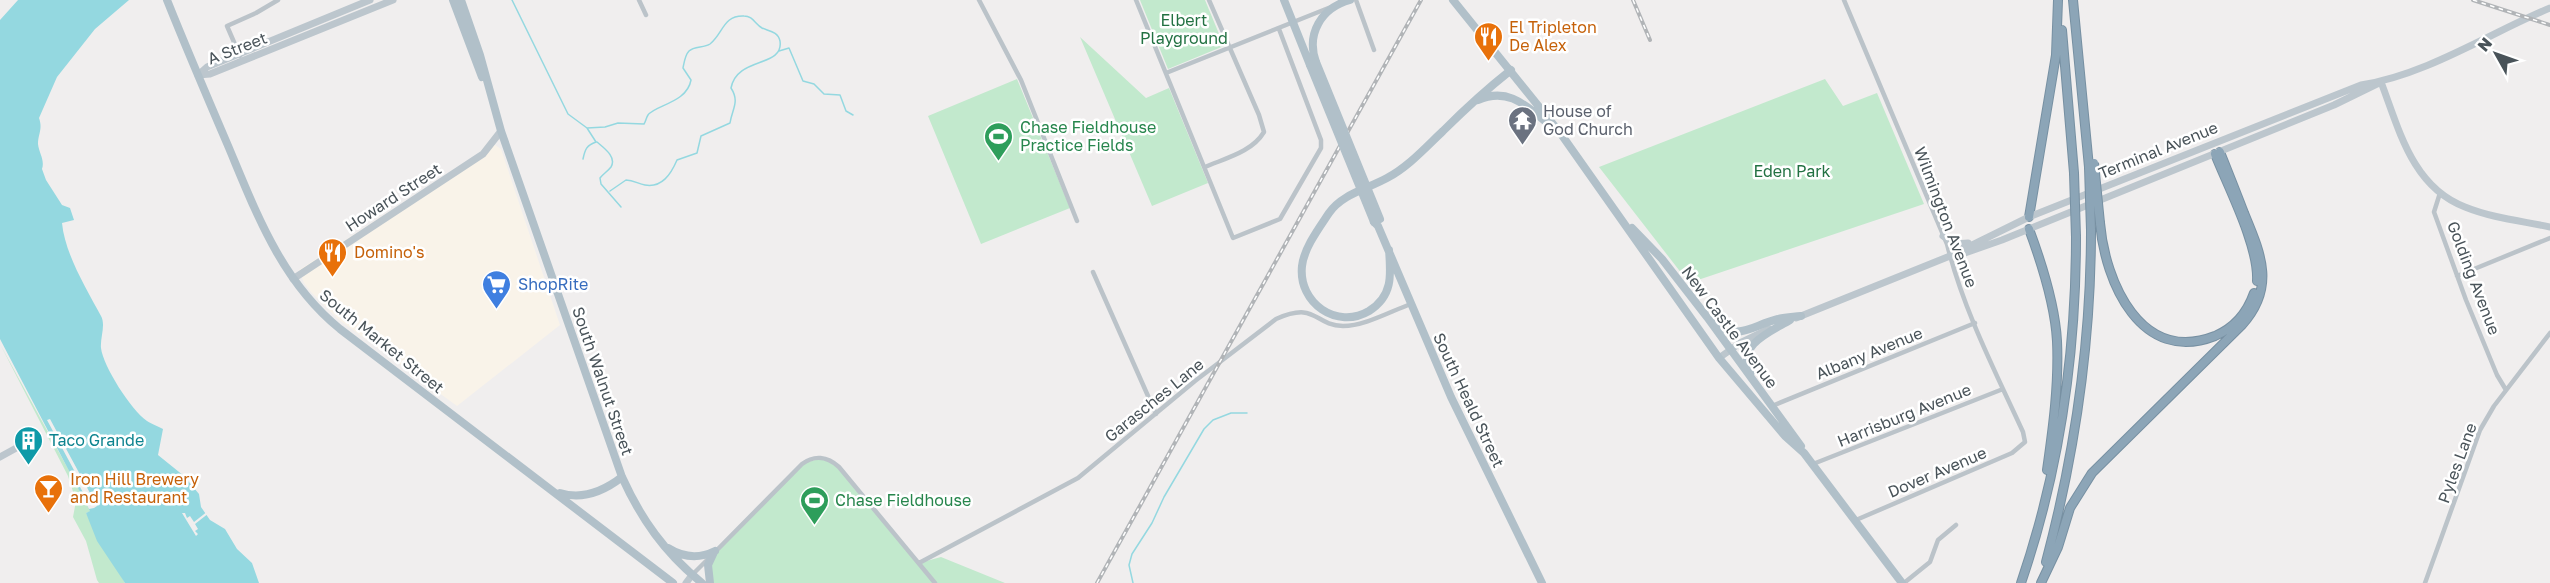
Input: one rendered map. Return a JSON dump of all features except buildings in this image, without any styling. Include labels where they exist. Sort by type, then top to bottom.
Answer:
[{"type":"highway","points":[[2021,583],[2052,472],[2066,388],[2074,310],[2076,237],[2074,173],[2058,0]]},
{"type":"highway","points":[[2029,217],[2056,55],[2058,0]]},
{"type":"highway","points":[[2073,0],[2087,136],[2105,255],[2114,284],[2128,309],[2142,323],[2164,337],[2183,341],[2202,340],[2226,330],[2241,318],[2251,302],[2257,272],[2252,248],[2218,153]]},
{"type":"highway","points":[[2041,583],[2058,548],[2070,508],[2092,473],[2242,325],[2258,302],[2263,279],[2260,253],[2218,153]]},
{"type":"highway","points":[[2041,583],[2063,497],[2082,394],[2090,296],[2091,165]]},
{"type":"highway","points":[[2029,229],[2052,304],[2057,339],[2054,422],[2038,527]]},
{"type":"main road","name":"South Market Street","points":[[167,0],[260,221],[292,279],[309,300],[340,329],[673,583]]},
{"type":"main road","name":"A Street","points":[[241,58],[370,0]]},
{"type":"main road","name":"A Street","points":[[198,75],[205,68],[241,58],[393,0]]},
{"type":"main road","name":"South Walnut Street","points":[[453,0],[468,45],[491,98]]},
{"type":"main road","name":"South Walnut Street","points":[[461,0],[480,55],[501,131],[622,477],[638,510],[661,544],[692,576],[702,583]]},
{"type":"main road","name":"South Heald Street","points":[[1284,0],[1313,64],[1451,396],[1542,583]]},
{"type":"main road","points":[[1339,3],[1350,0]]},
{"type":"main road","name":"New Castle Avenue","points":[[1453,1],[1561,134],[1627,224],[1719,358],[1785,436],[1813,464],[1903,583]]},
{"type":"main road","name":"South Heald Street","points":[[1313,64],[1312,44],[1315,29],[1326,12],[1339,3]]},
{"type":"main road","name":"Terminal Avenue","points":[[1950,256],[1993,244],[2218,153],[2365,92],[2381,82],[2550,8]]},
{"type":"main road","points":[[1389,250],[1390,286],[1383,299],[1369,311],[1352,317],[1333,316],[1318,307],[1306,293],[1302,274],[1304,257],[1332,208],[1347,196],[1388,177],[1410,163],[1469,105],[1511,70]]},
{"type":"main road","points":[[2381,82],[2412,160],[2424,179],[2440,193],[2463,207],[2550,227]]},
{"type":"main road","name":"Terminal Avenue","points":[[1719,358],[1751,337],[1950,256],[2029,217],[2361,85],[2381,82]]},
{"type":"main road","points":[[1469,105],[1491,96],[1510,96],[1526,105],[1561,134]]},
{"type":"main road","name":"Howard Street","points":[[292,279],[483,154],[501,131]]},
{"type":"main road","points":[[2214,142],[2218,153]]},
{"type":"main road","points":[[2029,217],[2029,229]]},
{"type":"main road","name":"New Castle Avenue","points":[[1627,224],[1640,234],[1662,259],[1707,317],[1796,436],[1804,453]]},
{"type":"main road","points":[[1943,236],[1951,243],[1963,245],[2000,230]]},
{"type":"main road","points":[[1707,317],[1727,331],[1740,332],[1778,318],[1801,316]]},
{"type":"main road","points":[[1770,404],[1748,367],[1747,356],[1753,344],[1790,320]]},
{"type":"main road","points":[[0,457],[29,441]]},
{"type":"main road","points":[[553,491],[574,497],[583,496],[622,477]]},
{"type":"main road","points":[[661,544],[684,556],[706,555],[715,551]]},
{"type":"main road","points":[[710,583],[708,565],[715,551]]},
{"type":"main road","points":[[656,570],[662,583]]},
{"type":"main road","points":[[686,583],[692,576]]},
{"type":"street","points":[[241,58],[227,26],[278,0]]},
{"type":"street","points":[[639,0],[646,15]]},
{"type":"street","points":[[979,0],[1021,80],[1077,221]]},
{"type":"street","points":[[1136,0],[1233,238],[1280,219],[1321,148],[1279,29]]},
{"type":"street","points":[[1205,167],[1249,148],[1259,141],[1264,132],[1259,115],[1209,0]]},
{"type":"street","points":[[1356,0],[1374,50]]},
{"type":"street","name":"Wilmington Avenue","points":[[1844,0],[1943,236],[1975,323],[2024,432],[2025,442]]},
{"type":"street","points":[[1166,73],[1293,24],[1339,3]]},
{"type":"street","name":"Golding Avenue","points":[[2440,193],[2434,212],[2497,375],[2506,390]]},
{"type":"street","points":[[2457,276],[2550,238]]},
{"type":"street","points":[[1093,272],[1156,414]]},
{"type":"street","name":"Garasches Lane","points":[[919,563],[1066,486],[1276,319],[1290,313],[1307,312],[1329,323],[1348,326],[1411,304]]},
{"type":"street","name":"Albany Avenue","points":[[1770,404],[1975,323]]},
{"type":"street","name":"Pyles Lane","points":[[2425,583],[2480,430],[2506,390],[2550,333]]},
{"type":"street","name":"Harrisburg Avenue","points":[[1813,464],[2004,389]]},
{"type":"street","name":"Dover Avenue","points":[[1856,520],[2012,453],[2025,442]]},
{"type":"street","points":[[692,576],[802,464],[811,459],[821,458],[830,460],[839,467],[935,583]]},
{"type":"street","points":[[1903,583],[1930,562],[1938,540],[1956,525]]},
{"type":"shaded area","points":[[489,141],[501,149],[560,325],[457,406],[338,319],[311,292],[304,283],[299,270],[478,154]]},
{"type":"green space","name":"Elbert Playground","points":[[1140,0],[1205,0],[1224,46],[1168,69]]},
{"type":"green space","points":[[1080,37],[1146,98],[1169,88],[1208,183],[1152,206]]},
{"type":"green space","name":"Chase Fieldhouse Practice Fields","points":[[1017,79],[1070,208],[981,244],[928,116]]},
{"type":"green space","name":"Eden Park","points":[[1825,79],[1843,106],[1877,93],[1924,204],[1689,283],[1599,167]]},
{"type":"green space","points":[[0,344],[91,511],[86,513],[125,583],[99,583],[97,580],[86,541],[73,517],[76,501],[68,476]]},
{"type":"green space","name":"Chase Fieldhouse","points":[[821,458],[835,464],[919,563],[941,557],[1005,583],[710,583],[709,560],[802,464]]},
{"type":"water","points":[[18,0],[129,0],[95,29],[57,77],[39,118],[38,144],[42,169],[46,180],[62,205],[70,208],[74,220],[62,223],[67,247],[102,320],[101,348],[112,376],[133,407],[149,422],[163,429],[158,455],[184,476],[199,494],[201,507],[210,520],[225,529],[237,549],[252,563],[259,583],[125,583],[97,541],[86,513],[90,511],[0,339],[0,20]]},
{"type":"pier","points":[[50,419],[97,506],[94,508],[89,509],[84,499],[86,498],[73,474],[75,472],[47,420]]},
{"type":"pier","points":[[208,511],[209,513],[195,524],[198,529],[195,531],[198,534],[196,536],[182,513],[185,513],[187,518],[190,516],[194,522]]},
{"type":"waterway","points":[[512,0],[568,114],[587,128],[596,142],[587,148],[583,159]]},
{"type":"waterway","points":[[587,128],[605,127],[618,123],[644,124],[648,115],[684,94],[691,80],[683,68],[689,51],[710,44],[732,19],[750,17],[762,28],[775,33],[779,38],[779,49],[775,55],[750,66],[735,78],[731,88],[735,102],[730,123],[701,136],[697,153],[677,160],[669,175],[661,182],[645,185],[626,180],[610,191]]},
{"type":"waterway","points":[[779,51],[789,48],[803,81],[814,84],[824,94],[840,95],[846,111],[853,115]]},
{"type":"waterway","points":[[597,142],[609,153],[612,160],[611,167],[600,178],[601,184],[621,207]]},
{"type":"waterway","points":[[1133,583],[1129,565],[1132,554],[1152,523],[1164,497],[1204,429],[1213,420],[1231,413],[1247,413]]},
{"type":"railway","points":[[1097,583],[1421,0]]},
{"type":"railway","points":[[1633,0],[1650,40]]},
{"type":"railway","points":[[2473,0],[2550,25]]},
{"type":"place","name":"El Tripleton De Alex","points":[[1488,62]]},
{"type":"place","name":"House of God Church","points":[[1522,146]]},
{"type":"place","name":"Chase Fieldhouse Practice Fields","points":[[999,162]]},
{"type":"place","name":"Domino's","points":[[333,278]]},
{"type":"place","name":"ShopRite","points":[[497,310]]},
{"type":"place","name":"Taco Grande","points":[[28,466]]},
{"type":"place","name":"Iron Hill Brewery and Restaurant","points":[[49,514]]},
{"type":"place","name":"Chase Fieldhouse","points":[[814,526]]}]
